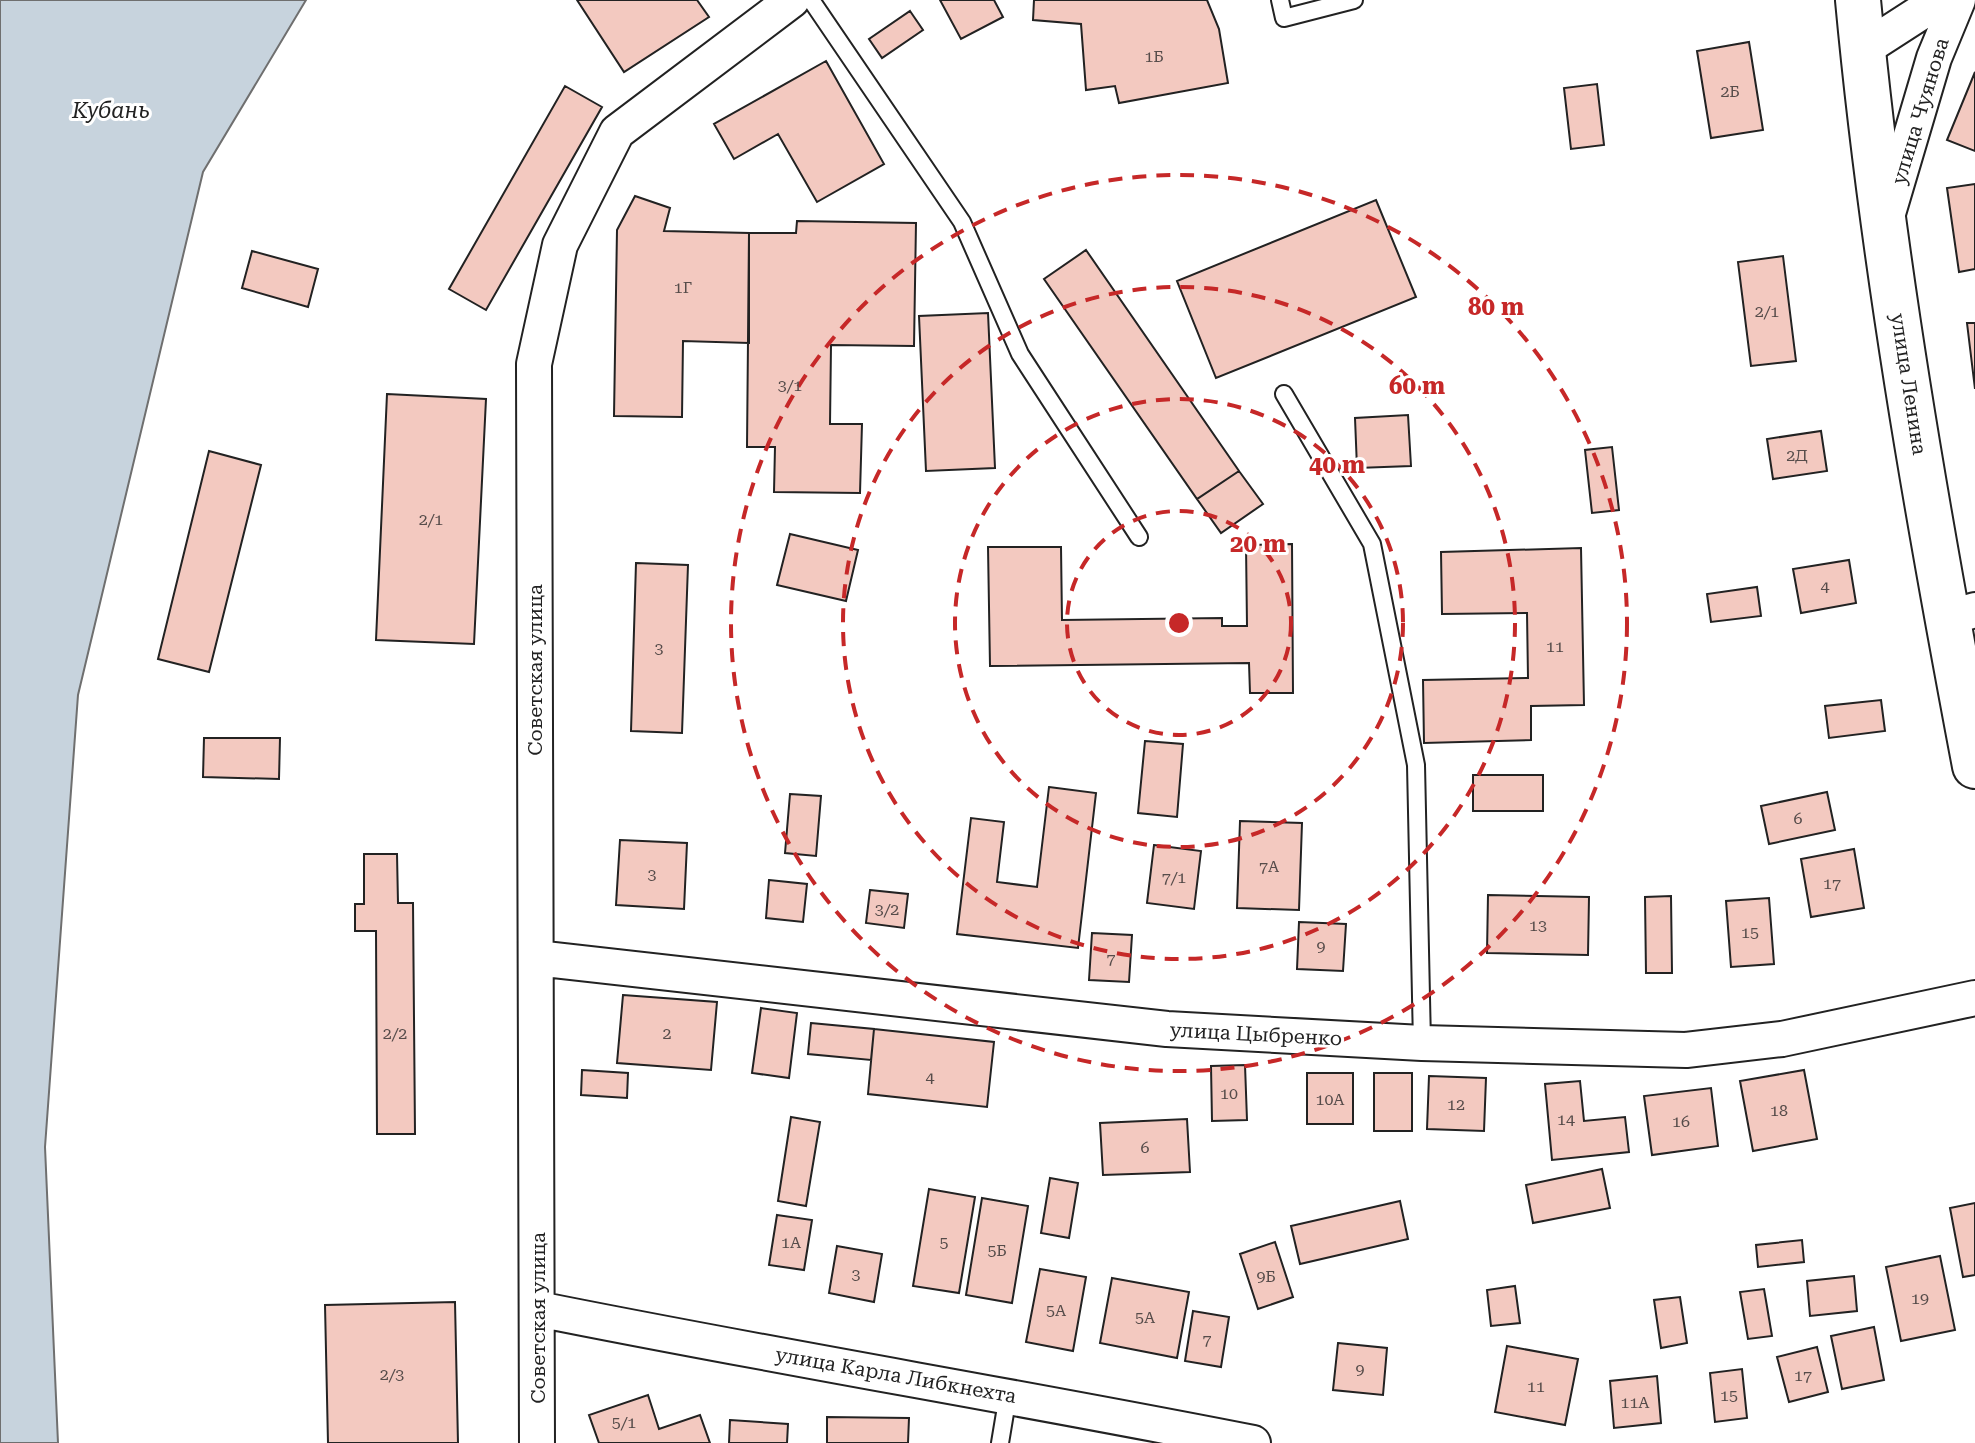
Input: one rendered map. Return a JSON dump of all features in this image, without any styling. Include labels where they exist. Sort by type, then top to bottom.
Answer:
[{"type":"main road","name":"улица Ленина","points":[[1856,15],[1896,307],[1961,614],[1975,766]]},
{"type":"street","name":"Советская улица","points":[[537,1443],[534,364],[560,245],[617,132],[792,0]]},
{"type":"street","name":"улица Чуянова","points":[[1856,15],[1926,9],[1936,0]]},
{"type":"street","name":"улица Чуянова","points":[[1885,224],[1934,58],[1958,0]]},
{"type":"street","name":"улица Цыбренко","points":[[536,958],[1167,1029],[1422,1043],[1686,1050],[1782,1039],[1975,998]]},
{"type":"street","name":"улица Карла Либкнехта","points":[[538,1309],[1253,1443]]},
{"type":"lane","points":[[811,0],[962,222],[1020,354],[1139,537]]},
{"type":"lane","points":[[1280,0],[1284,18],[1354,0]]},
{"type":"lane","points":[[1284,394],[1372,544],[1416,765],[1422,1043]]},
{"type":"lane","points":[[1000,1443],[1008,1395]]},
{"type":"water","name":"Кубань","points":[[0,0],[306,0],[203,172],[78,695],[45,1147],[58,1443],[0,1443]]},
{"type":"building","points":[[577,0],[697,0],[709,17],[624,72]]},
{"type":"building","points":[[940,0],[994,0],[1003,17],[961,39]]},
{"type":"building","points":[[1034,0],[1207,0],[1219,29],[1228,83],[1119,103],[1115,86],[1086,90],[1081,24],[1033,20]]},
{"type":"building","points":[[910,11],[923,30],[882,58],[869,39]]},
{"type":"building","points":[[1749,42],[1763,130],[1711,138],[1697,51]]},
{"type":"building","points":[[826,61],[884,164],[817,202],[778,134],[734,159],[714,124]]},
{"type":"building","points":[[1975,72],[1975,151],[1947,140]]},
{"type":"building","points":[[1597,84],[1604,145],[1571,149],[1564,88]]},
{"type":"building","points":[[565,86],[602,107],[486,310],[449,289]]},
{"type":"building","points":[[1975,184],[1975,269],[1959,272],[1947,188]]},
{"type":"building","points":[[635,196],[670,208],[664,231],[749,233],[749,343],[683,341],[682,417],[614,416],[617,230]]},
{"type":"building","points":[[1376,200],[1416,297],[1216,378],[1177,281]]},
{"type":"building","points":[[797,221],[916,223],[914,346],[831,345],[830,424],[862,424],[860,493],[774,492],[775,447],[747,447],[749,233],[796,233]]},
{"type":"building","points":[[1086,250],[1239,471],[1197,499],[1044,279]]},
{"type":"building","points":[[252,251],[318,269],[308,307],[242,288]]},
{"type":"building","points":[[1783,256],[1796,361],[1751,366],[1738,262]]},
{"type":"building","points":[[988,313],[995,468],[926,471],[919,316]]},
{"type":"building","points":[[1967,323],[1975,323],[1975,389]]},
{"type":"building","points":[[387,394],[486,399],[474,644],[376,640]]},
{"type":"building","points":[[1408,415],[1411,466],[1357,468],[1355,418]]},
{"type":"building","points":[[1821,431],[1827,471],[1773,479],[1767,439]]},
{"type":"building","points":[[1612,447],[1619,510],[1592,513],[1585,450]]},
{"type":"building","points":[[209,451],[261,465],[209,672],[158,659]]},
{"type":"building","points":[[1239,471],[1263,504],[1221,533],[1197,499]]},
{"type":"building","points":[[790,534],[858,550],[846,601],[777,585]]},
{"type":"building","points":[[1292,544],[1293,693],[1250,693],[1249,663],[990,666],[988,547],[1061,547],[1062,620],[1222,618],[1222,626],[1247,626],[1246,545]]},
{"type":"building","points":[[1581,548],[1584,705],[1531,706],[1531,740],[1424,743],[1423,680],[1528,678],[1527,613],[1442,614],[1441,552]]},
{"type":"building","points":[[1849,560],[1856,603],[1801,613],[1793,569]]},
{"type":"building","points":[[636,563],[688,565],[682,733],[631,731]]},
{"type":"building","points":[[1757,587],[1761,616],[1711,622],[1707,594]]},
{"type":"building","points":[[1881,700],[1885,731],[1829,738],[1825,706]]},
{"type":"building","points":[[204,738],[280,738],[279,779],[203,777]]},
{"type":"building","points":[[1145,741],[1183,744],[1177,817],[1138,813]]},
{"type":"building","points":[[1473,775],[1543,775],[1543,811],[1473,811]]},
{"type":"building","points":[[1049,787],[1096,793],[1078,948],[957,934],[971,818],[1004,822],[997,882],[1037,887]]},
{"type":"building","points":[[1827,792],[1835,830],[1769,844],[1761,806]]},
{"type":"building","points":[[790,794],[821,796],[816,856],[785,853]]},
{"type":"building","points":[[1240,821],[1302,823],[1299,910],[1237,908]]},
{"type":"building","points":[[620,840],[687,843],[684,909],[616,905]]},
{"type":"building","points":[[1154,845],[1201,851],[1194,909],[1147,903]]},
{"type":"building","points":[[1854,849],[1864,908],[1811,917],[1801,859]]},
{"type":"building","points":[[364,854],[397,854],[398,903],[413,903],[415,1134],[377,1134],[376,931],[355,931],[355,904],[364,904]]},
{"type":"building","points":[[769,880],[807,884],[803,922],[766,918]]},
{"type":"building","points":[[870,890],[908,894],[904,928],[866,923]]},
{"type":"building","points":[[1488,895],[1589,897],[1588,955],[1487,953]]},
{"type":"building","points":[[1671,896],[1672,973],[1646,973],[1645,897]]},
{"type":"building","points":[[1769,898],[1774,964],[1731,967],[1726,901]]},
{"type":"building","points":[[1299,922],[1346,924],[1343,971],[1297,969]]},
{"type":"building","points":[[1092,933],[1132,935],[1129,982],[1089,980]]},
{"type":"building","points":[[623,995],[717,1002],[711,1070],[617,1063]]},
{"type":"building","points":[[761,1008],[797,1013],[789,1078],[752,1073]]},
{"type":"building","points":[[811,1023],[874,1029],[871,1060],[808,1054]]},
{"type":"building","points":[[874,1029],[994,1042],[987,1107],[868,1094]]},
{"type":"building","points":[[1245,1065],[1247,1120],[1212,1121],[1211,1066]]},
{"type":"building","points":[[582,1070],[628,1073],[627,1098],[581,1095]]},
{"type":"building","points":[[1804,1070],[1817,1139],[1753,1151],[1740,1081]]},
{"type":"building","points":[[1307,1073],[1353,1073],[1353,1124],[1307,1124]]},
{"type":"building","points":[[1374,1073],[1412,1073],[1412,1131],[1374,1131]]},
{"type":"building","points":[[1429,1076],[1486,1078],[1484,1131],[1427,1129]]},
{"type":"building","points":[[1580,1081],[1584,1121],[1625,1117],[1629,1152],[1552,1160],[1545,1084]]},
{"type":"building","points":[[1711,1088],[1718,1146],[1652,1155],[1644,1096]]},
{"type":"building","points":[[791,1117],[820,1122],[806,1206],[778,1201]]},
{"type":"building","points":[[1187,1119],[1190,1172],[1103,1175],[1100,1123]]},
{"type":"building","points":[[1602,1169],[1610,1208],[1533,1223],[1526,1185]]},
{"type":"building","points":[[1050,1178],[1078,1183],[1069,1238],[1041,1233]]},
{"type":"building","points":[[929,1189],[975,1197],[959,1293],[913,1286]]},
{"type":"building","points":[[982,1198],[1028,1206],[1012,1303],[966,1295]]},
{"type":"building","points":[[1400,1201],[1408,1239],[1300,1264],[1291,1226]]},
{"type":"building","points":[[1975,1203],[1975,1275],[1963,1277],[1950,1208]]},
{"type":"building","points":[[777,1215],[812,1220],[804,1270],[769,1265]]},
{"type":"building","points":[[1802,1240],[1804,1262],[1758,1267],[1756,1245]]},
{"type":"building","points":[[1275,1242],[1293,1297],[1258,1309],[1240,1254]]},
{"type":"building","points":[[837,1246],[882,1254],[874,1302],[829,1293]]},
{"type":"building","points":[[1940,1256],[1955,1330],[1901,1341],[1886,1267]]},
{"type":"building","points":[[1040,1269],[1086,1277],[1073,1351],[1026,1342]]},
{"type":"building","points":[[1854,1276],[1857,1311],[1810,1316],[1807,1281]]},
{"type":"building","points":[[1112,1278],[1189,1292],[1177,1358],[1100,1343]]},
{"type":"building","points":[[1515,1286],[1520,1323],[1491,1326],[1487,1290]]},
{"type":"building","points":[[1764,1289],[1772,1336],[1748,1339],[1740,1292]]},
{"type":"building","points":[[1680,1297],[1687,1343],[1661,1348],[1654,1300]]},
{"type":"building","points":[[455,1302],[458,1443],[328,1443],[325,1305]]},
{"type":"building","points":[[1193,1311],[1229,1317],[1221,1367],[1185,1361]]},
{"type":"building","points":[[1874,1327],[1884,1380],[1842,1389],[1831,1336]]},
{"type":"building","points":[[1338,1343],[1387,1348],[1383,1395],[1333,1390]]},
{"type":"building","points":[[1507,1346],[1578,1359],[1565,1425],[1495,1412]]},
{"type":"building","points":[[1817,1347],[1828,1392],[1789,1402],[1777,1357]]},
{"type":"building","points":[[1742,1369],[1747,1418],[1715,1422],[1710,1373]]},
{"type":"building","points":[[1657,1376],[1661,1423],[1614,1428],[1610,1381]]},
{"type":"building","points":[[648,1395],[659,1429],[700,1415],[710,1443],[599,1443],[589,1415]]},
{"type":"building","points":[[827,1417],[909,1418],[908,1443],[827,1443]]},
{"type":"building","points":[[730,1420],[788,1424],[787,1443],[729,1443]]}]
